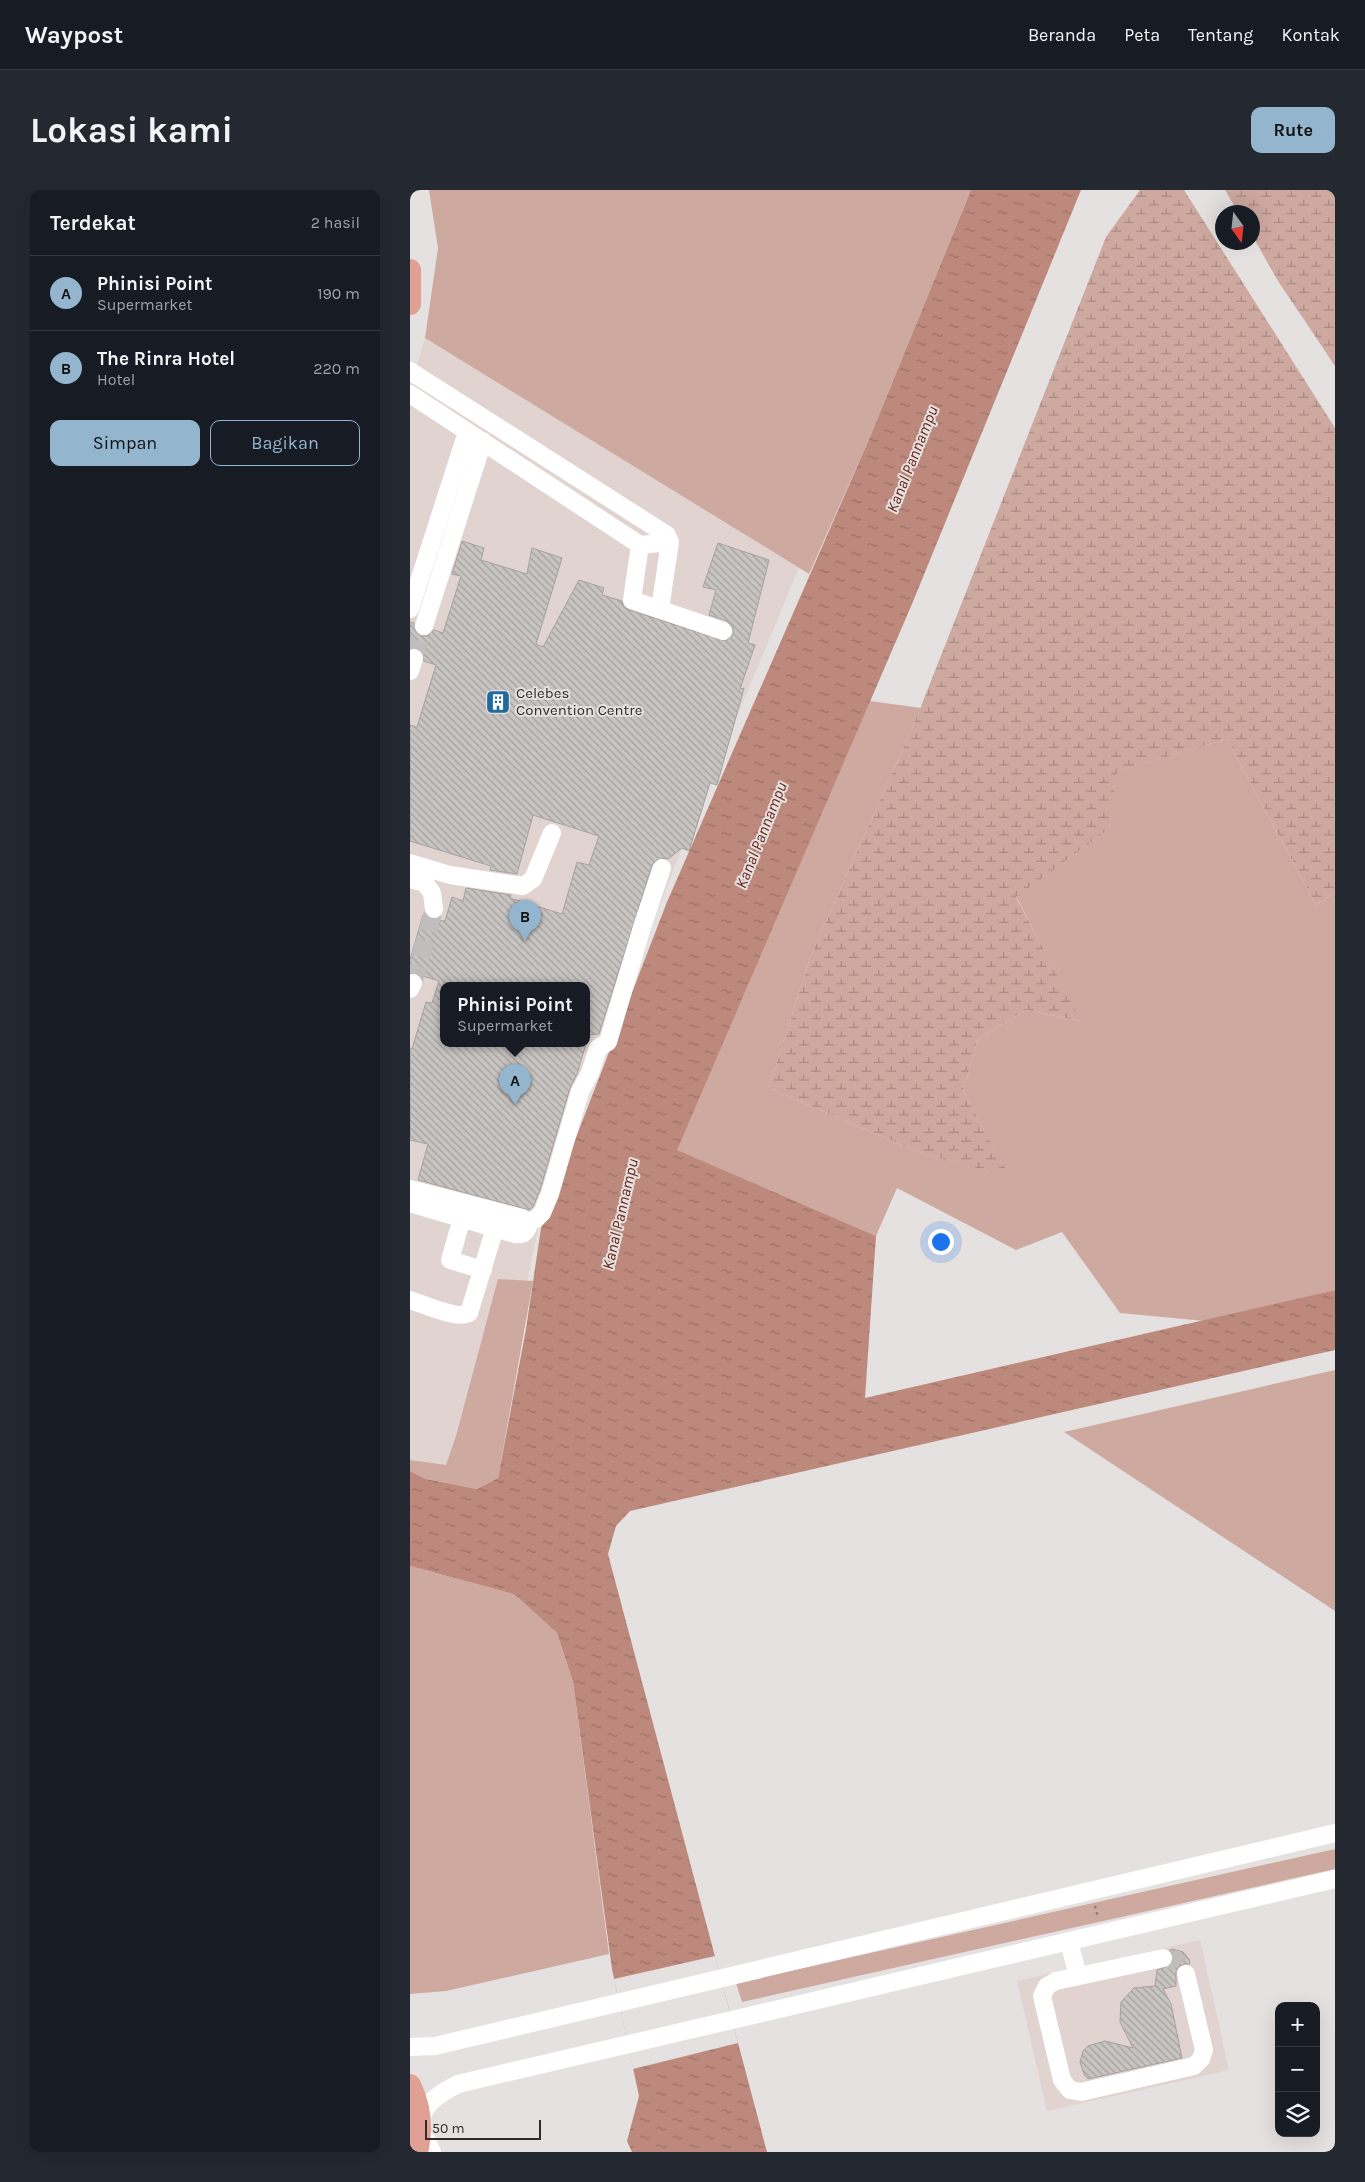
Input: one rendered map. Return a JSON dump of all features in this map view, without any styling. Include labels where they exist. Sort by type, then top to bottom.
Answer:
[{"type":"main road","points":[[410,270],[410,304]]},
{"type":"main road","points":[[410,2085],[418,2107],[420,2123],[420,2139],[417,2152]]},
{"type":"street","points":[[410,371],[666,535],[670,542],[660,608]]},
{"type":"street","points":[[410,394],[640,545],[670,542]]},
{"type":"street","points":[[410,609],[467,432]]},
{"type":"street","points":[[424,626],[483,441]]},
{"type":"street","points":[[640,545],[632,600],[660,608],[722,631]]},
{"type":"street","points":[[410,863],[450,875],[523,886],[533,879],[552,833]]},
{"type":"street","points":[[526,1222],[536,1219],[542,1214],[550,1194],[580,1091],[590,1073],[598,1048],[608,1042],[642,927],[662,868]]},
{"type":"street","points":[[410,879],[425,883],[432,893],[434,909]]},
{"type":"street","points":[[410,1189],[522,1218],[526,1222],[526,1232],[520,1235],[410,1203]]},
{"type":"street","points":[[462,1218],[450,1260],[483,1270]]},
{"type":"street","points":[[410,1300],[465,1316],[468,1313],[483,1270],[495,1228]]},
{"type":"street","points":[[410,2047],[435,2046],[1335,1833]]},
{"type":"street","points":[[432,2152],[420,2123],[425,2106],[440,2093],[458,2084],[1335,1879]]},
{"type":"street","points":[[1069,1942],[1078,1976]]},
{"type":"street","points":[[1163,1958],[1056,1981],[1047,1986],[1042,1996],[1062,2080],[1070,2090],[1081,2092],[1194,2066],[1201,2059],[1204,2050],[1186,1974]]},
{"type":"path","points":[[1091,1891],[1102,1934]]},
{"type":"shaded area","points":[[425,338],[799,568],[674,868],[542,1209],[488,1471],[410,1467],[410,389]]},
{"type":"shaded area","points":[[1200,1940],[1229,2070],[1047,2111],[1017,1981]]},
{"type":"green space","points":[[429,190],[971,190],[870,437],[809,574],[425,338],[438,248]]},
{"type":"green space","points":[[1140,190],[1184,190],[1215,239],[1215,250],[1222,250],[1335,428],[1335,892],[1316,905],[1227,739],[1117,771],[1109,829],[1016,897],[1081,1021],[1026,1010],[978,1039],[963,1091],[1010,1177],[916,1151],[769,1088],[810,958],[916,719],[1106,237]]},
{"type":"green space","points":[[1225,190],[1335,190],[1335,366],[1278,281],[1260,249],[1260,205],[1234,205]]},
{"type":"green space","points":[[870,701],[921,708],[810,958],[769,1088],[916,1151],[1009,1176],[963,1091],[978,1039],[1026,1010],[1080,1021],[1016,896],[1109,829],[1116,771],[1227,739],[1316,905],[1335,892],[1335,1290],[1205,1321],[1120,1313],[1062,1232],[1016,1250],[897,1188],[876,1236],[676,1150]]},
{"type":"green space","points":[[498,1279],[533,1281],[498,1478],[477,1489],[426,1479],[410,1471],[410,1460],[446,1465],[456,1436]]},
{"type":"green space","points":[[1335,1370],[1335,1611],[1064,1432]]},
{"type":"green space","points":[[410,1566],[514,1594],[557,1633],[573,1682],[609,1954],[446,1991],[410,1994]]},
{"type":"green space","points":[[1335,1849],[1335,1869],[742,2002],[736,1983]]},
{"type":"water","name":"Kanal Pannampu","points":[[971,190],[1081,190],[912,604],[677,1150],[876,1236],[865,1398],[1335,1290],[1335,1350],[630,1511],[616,1526],[608,1554],[767,2152],[632,2152],[627,2141],[639,2096],[612,1969],[573,1682],[557,1633],[514,1594],[410,1566],[410,1471],[426,1479],[477,1489],[498,1478],[526,1329],[541,1228],[667,902],[870,437]]},
{"type":"pier","points":[[715,1956],[738,2043],[633,2069],[614,1979]]},
{"type":"building","points":[[462,541],[484,548],[481,560],[527,574],[532,548],[562,558],[536,644],[543,647],[579,580],[604,588],[602,595],[622,601],[624,607],[629,610],[726,641],[733,635],[733,628],[727,621],[709,615],[716,590],[703,587],[718,543],[769,560],[748,643],[755,645],[740,689],[744,688],[717,785],[710,783],[689,851],[682,848],[668,859],[659,858],[652,865],[599,1034],[590,1035],[590,982],[440,982],[440,1047],[585,1047],[577,1074],[570,1088],[540,1190],[533,1207],[529,1210],[418,1180],[428,1144],[410,1140],[410,1048],[412,1049],[426,1002],[432,1003],[439,981],[410,972],[410,960],[423,915],[430,919],[445,921],[452,897],[463,901],[466,888],[511,895],[510,898],[562,914],[577,862],[589,865],[599,836],[533,815],[517,874],[490,870],[491,866],[410,841],[410,725],[417,727],[436,665],[424,661],[421,650],[410,648],[410,622],[414,623],[414,629],[420,636],[427,636],[434,630],[443,633],[461,576],[452,574]]},
{"type":"building","points":[[1170,1950],[1183,1952],[1189,1959],[1190,1964],[1178,1967],[1176,1971],[1176,1986],[1163,1989],[1171,2004],[1182,2058],[1088,2079],[1080,2062],[1083,2051],[1088,2046],[1105,2041],[1133,2048],[1120,2022],[1121,2002],[1134,1988],[1155,1986],[1157,1970],[1170,1966],[1173,1956]]},
{"type":"tunnel","points":[[414,658],[424,626]]},
{"type":"tunnel","points":[[413,983],[434,909]]},
{"type":"tunnel","points":[[1163,1958],[1177,1961],[1186,1974]]},
{"type":"place","name":"Celebes Convention Centre","points":[[498,702]]},
{"type":"place","name":"The Rinra Hotel","points":[[525,941]]},
{"type":"place","name":"Phinisi Point","points":[[515,1105]]}]
